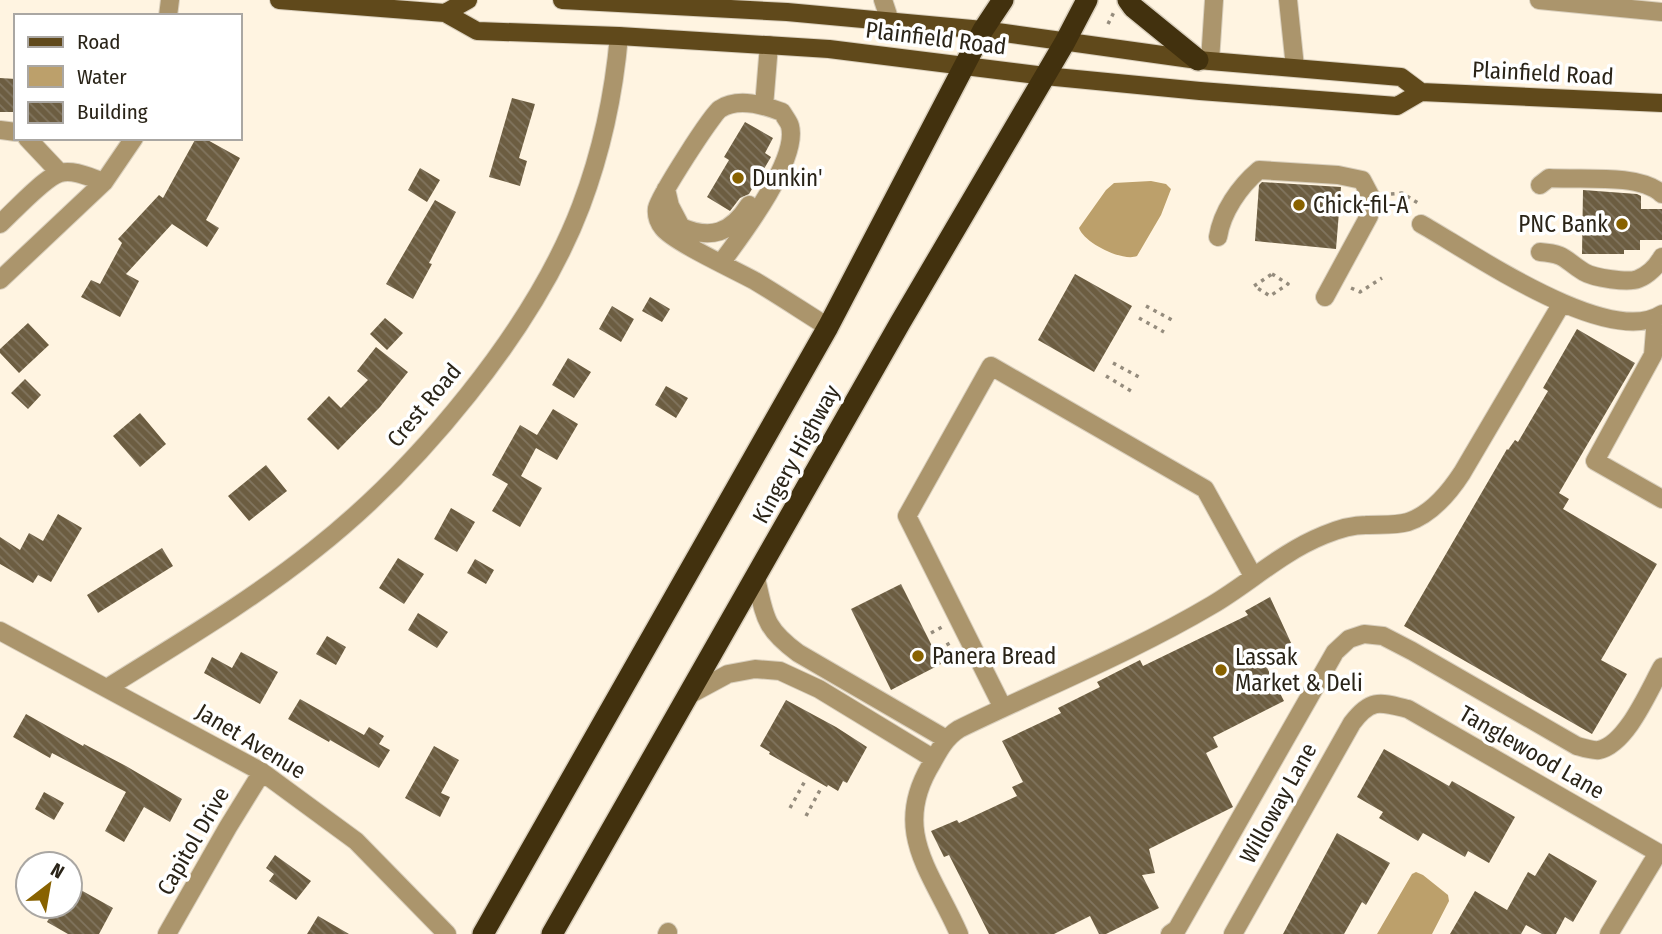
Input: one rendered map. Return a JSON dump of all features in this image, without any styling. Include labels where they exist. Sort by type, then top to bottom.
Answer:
[{"type":"highway","name":"Kingery Highway","points":[[483,934],[828,327],[983,30],[1003,0]]},
{"type":"highway","name":"Kingery Highway","points":[[552,934],[1087,0]]},
{"type":"highway","points":[[1121,6],[1133,7],[1204,60]]},
{"type":"main road","name":"Plainfield Road","points":[[279,0],[445,13],[477,30],[830,50],[1045,76],[1397,106],[1421,92],[1662,103]]},
{"type":"main road","points":[[445,13],[468,0]]},
{"type":"main road","name":"Plainfield Road","points":[[562,0],[791,6],[1204,60],[1401,77],[1421,92]]},
{"type":"street","points":[[883,0],[890,21]]},
{"type":"street","points":[[1204,60],[1214,0]]},
{"type":"street","points":[[1288,0],[1294,67]]},
{"type":"street","points":[[1539,0],[1662,12]]},
{"type":"street","name":"Crest Road","points":[[107,688],[245,601],[316,548],[388,484],[454,411],[512,333],[565,244],[597,156],[616,71],[620,36]]},
{"type":"street","points":[[764,106],[769,45]]},
{"type":"street","points":[[721,263],[780,172],[790,142],[790,126],[782,112],[764,106],[733,103],[718,110],[666,189],[657,206],[657,219],[664,231],[721,263],[755,281],[828,327]]},
{"type":"street","points":[[29,140],[60,173]]},
{"type":"street","points":[[2,275],[104,182],[133,140]]},
{"type":"street","points":[[666,189],[670,206],[681,227],[698,234],[724,230],[740,220],[790,142]]},
{"type":"street","points":[[1218,237],[1220,223],[1245,182],[1259,170],[1338,175],[1362,180],[1373,199],[1369,216],[1325,298]]},
{"type":"street","points":[[0,224],[49,179],[60,173],[74,173],[104,182]]},
{"type":"street","points":[[1540,185],[1549,178],[1622,181],[1644,183],[1662,194]]},
{"type":"street","points":[[1419,215],[1543,294],[1562,303],[1615,321],[1635,323],[1659,316],[1653,355],[1595,461],[1662,499]]},
{"type":"street","points":[[1540,252],[1555,253],[1568,259],[1584,272],[1599,278],[1636,280],[1658,265],[1662,257]]},
{"type":"street","points":[[959,934],[915,839],[914,806],[919,787],[946,739],[959,729],[1154,637],[1214,604],[1286,553],[1326,534],[1363,525],[1409,522],[1437,504],[1449,493],[1462,473],[1562,303]]},
{"type":"street","points":[[1003,708],[907,516],[991,366],[1198,483],[1212,497],[1253,576]]},
{"type":"street","points":[[756,578],[768,625],[778,639],[946,739]]},
{"type":"street","name":"Janet Avenue","points":[[0,631],[262,772],[356,841],[447,934]]},
{"type":"street","points":[[1170,934],[1177,929],[1335,652],[1349,639],[1364,634],[1383,636],[1577,746],[1598,751],[1614,743],[1630,725],[1662,667]]},
{"type":"street","points":[[688,695],[728,674],[755,669],[780,671],[819,690],[934,759]]},
{"type":"street","name":"Tanglewood Lane","points":[[1374,704],[1408,709],[1660,854]]},
{"type":"street","name":"Willoway Lane","points":[[1233,934],[1352,723],[1362,709],[1374,704]]},
{"type":"street","name":"Capitol Drive","points":[[167,934],[262,772]]},
{"type":"street","points":[[1609,934],[1660,854]]},
{"type":"path","points":[[1108,24],[1121,6]]},
{"type":"path","points":[[1391,194],[1402,193],[1418,203],[1419,215]]},
{"type":"path","points":[[1272,274],[1288,284],[1270,296],[1254,286],[1272,274]]},
{"type":"path","points":[[1350,288],[1360,292],[1382,278]]},
{"type":"path","points":[[1146,306],[1172,320]]},
{"type":"path","points":[[1139,318],[1164,332]]},
{"type":"path","points":[[1113,363],[1139,377]]},
{"type":"path","points":[[1106,376],[1131,391]]},
{"type":"path","points":[[790,807],[805,782]]},
{"type":"path","points":[[806,816],[820,790]]},
{"type":"water","points":[[1151,181],[1166,184],[1171,189],[1161,215],[1137,256],[1114,254],[1082,234],[1079,228],[1114,183]]},
{"type":"water","points":[[1416,872],[1448,895],[1449,901],[1432,934],[1377,934],[1412,874]]},
{"type":"building","points":[[0,78],[14,79],[14,112],[0,112]]},
{"type":"building","points":[[512,98],[535,104],[519,158],[527,161],[520,186],[489,177]]},
{"type":"building","name":"Dunkin'","points":[[745,122],[773,138],[765,153],[771,157],[749,194],[740,198],[730,211],[707,197],[729,160],[724,157]]},
{"type":"building","points":[[195,140],[208,140],[240,158],[206,220],[219,228],[207,247],[172,224],[126,274],[139,281],[120,317],[81,297],[91,280],[100,284],[122,243],[118,239],[159,195],[163,198]]},
{"type":"building","points":[[420,168],[440,180],[427,202],[408,190]]},
{"type":"building","name":"Chick-fil-A","points":[[1262,182],[1341,187],[1336,249],[1255,241],[1259,185]]},
{"type":"building","name":"PNC Bank","points":[[1583,190],[1637,194],[1641,196],[1641,209],[1662,209],[1662,240],[1640,240],[1640,250],[1624,250],[1624,254],[1582,254]]},
{"type":"building","points":[[435,200],[456,212],[413,299],[386,284]]},
{"type":"building","points":[[1075,274],[1132,306],[1094,372],[1038,340]]},
{"type":"building","points":[[650,297],[670,309],[662,322],[642,311]]},
{"type":"building","points":[[612,306],[634,319],[621,342],[599,329]]},
{"type":"building","points":[[385,318],[403,333],[387,350],[370,334]]},
{"type":"building","points":[[28,323],[49,345],[19,373],[0,353],[0,349]]},
{"type":"building","points":[[1577,329],[1635,363],[1559,493],[1569,499],[1563,509],[1657,564],[1601,660],[1627,674],[1592,734],[1404,626],[1507,449],[1515,440],[1518,442],[1548,391],[1543,388]]},
{"type":"building","points":[[376,347],[408,372],[380,407],[338,450],[307,419],[329,396],[341,408],[368,380],[357,371]]},
{"type":"building","points":[[568,358],[591,372],[574,398],[552,385]]},
{"type":"building","points":[[25,379],[41,395],[28,409],[11,393]]},
{"type":"building","points":[[666,386],[688,398],[676,418],[655,405]]},
{"type":"building","points":[[553,409],[578,424],[557,460],[536,448],[521,476],[542,488],[520,527],[492,511],[508,484],[492,475],[520,425],[537,435]]},
{"type":"building","points":[[140,413],[166,444],[140,467],[113,436]]},
{"type":"building","points":[[266,465],[287,491],[249,521],[228,496]]},
{"type":"building","points":[[451,508],[475,522],[457,552],[434,539]]},
{"type":"building","points":[[58,514],[82,528],[51,582],[38,575],[33,583],[0,564],[0,537],[20,550],[29,533],[43,541]]},
{"type":"building","points":[[162,548],[173,566],[98,613],[87,595]]},
{"type":"building","points":[[398,558],[424,574],[404,604],[379,588]]},
{"type":"building","points":[[475,559],[494,570],[486,584],[467,573]]},
{"type":"building","points":[[901,584],[941,664],[891,690],[851,609]]},
{"type":"building","points":[[1270,597],[1292,645],[1263,660],[1284,701],[1213,737],[1218,747],[1206,753],[1233,807],[1149,849],[1155,873],[1142,875],[1159,908],[1106,934],[1099,934],[1090,916],[1054,934],[989,934],[949,855],[944,857],[931,831],[957,820],[959,823],[1017,796],[1012,787],[1023,782],[1002,741],[1061,713],[1058,708],[1100,687],[1097,682],[1140,660],[1143,666],[1248,615],[1245,611]]},
{"type":"building","points":[[418,613],[448,632],[437,648],[408,630]]},
{"type":"building","points":[[327,636],[346,647],[336,665],[316,654]]},
{"type":"building","points":[[241,652],[278,672],[260,704],[204,673],[212,657],[232,668]]},
{"type":"building","points":[[300,699],[364,735],[369,727],[384,736],[379,744],[390,750],[379,768],[288,719]]},
{"type":"building","points":[[786,700],[867,747],[847,783],[843,781],[838,791],[769,754],[770,752],[760,746]]},
{"type":"building","points":[[26,714],[126,766],[182,799],[170,822],[144,807],[124,842],[105,831],[126,792],[52,753],[50,758],[13,737]]},
{"type":"building","points":[[434,746],[459,760],[441,793],[450,797],[440,817],[405,798]]},
{"type":"building","points":[[1384,749],[1449,786],[1452,781],[1515,817],[1489,863],[1468,851],[1465,857],[1423,833],[1418,841],[1379,818],[1383,812],[1357,797]]},
{"type":"building","points":[[44,792],[64,803],[54,820],[35,809]]},
{"type":"building","points":[[1337,833],[1390,863],[1366,905],[1362,902],[1344,934],[1283,934]]},
{"type":"building","points":[[1549,853],[1597,881],[1573,922],[1565,917],[1556,934],[1542,934],[1526,925],[1521,934],[1450,934],[1475,891],[1507,910],[1528,872],[1535,876]]},
{"type":"building","points":[[275,855],[311,881],[296,900],[269,881],[274,874],[266,868]]},
{"type":"building","points":[[84,892],[113,908],[99,934],[68,934],[47,922],[84,920]]},
{"type":"building","points":[[318,916],[349,934],[307,934]]},
{"type":"place","name":"Dunkin'","points":[[738,178]]},
{"type":"place","name":"Chick-fil-A","points":[[1299,205]]},
{"type":"place","name":"PNC Bank","points":[[1622,224]]},
{"type":"place","name":"Panera Bread","points":[[918,656]]},
{"type":"place","name":"Lassak Market & Deli","points":[[1221,670]]}]
